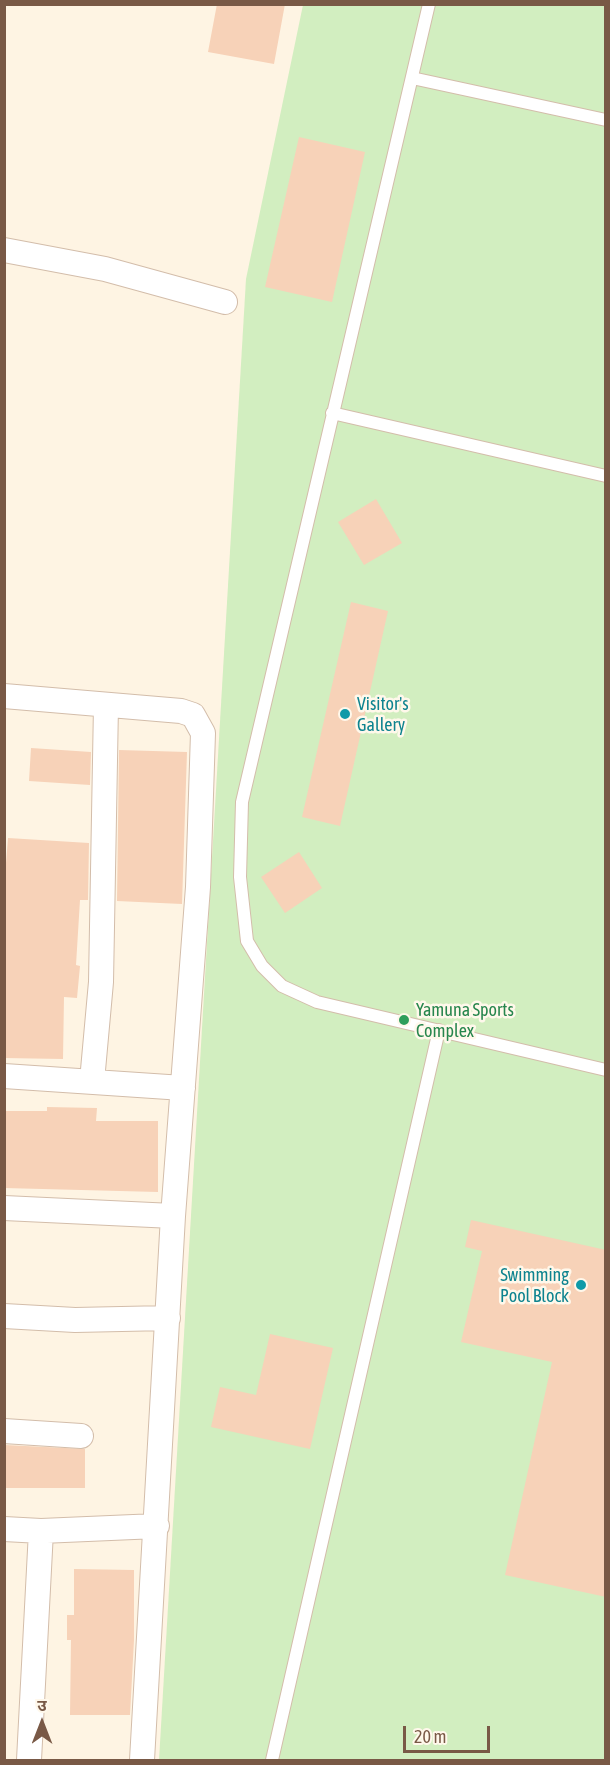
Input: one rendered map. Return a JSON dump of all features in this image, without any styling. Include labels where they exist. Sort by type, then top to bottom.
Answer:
[{"type":"street","points":[[4,250],[105,269],[225,302]]},
{"type":"street","points":[[4,696],[181,711],[193,716],[203,733],[198,887],[173,1216],[142,1761]]},
{"type":"street","points":[[92,1081],[101,982],[106,705]]},
{"type":"street","points":[[4,1076],[183,1088]]},
{"type":"street","points":[[4,1208],[173,1216]]},
{"type":"street","points":[[4,1316],[75,1320],[168,1318]]},
{"type":"street","points":[[4,1431],[81,1436]]},
{"type":"street","points":[[4,1529],[41,1531],[157,1526]]},
{"type":"street","points":[[29,1761],[41,1531]]},
{"type":"lane","points":[[429,4],[242,802],[240,877],[247,941],[262,966],[282,986],[317,1002],[606,1070]]},
{"type":"lane","points":[[412,78],[606,120]]},
{"type":"lane","points":[[332,413],[606,476]]},
{"type":"lane","points":[[272,1761],[439,1030]]},
{"type":"green space","name":"Yamuna Sports Complex","points":[[303,5],[605,5],[605,1760],[159,1760],[246,279]]},
{"type":"building","points":[[217,4],[285,4],[274,64],[208,52]]},
{"type":"building","points":[[299,137],[365,152],[332,302],[265,287]]},
{"type":"building","points":[[376,499],[402,543],[364,565],[338,522]]},
{"type":"building","name":"Visitor's Gallery","points":[[351,602],[388,611],[340,826],[302,817]]},
{"type":"building","points":[[31,748],[91,752],[90,785],[29,781]]},
{"type":"building","points":[[119,750],[187,752],[182,904],[117,901]]},
{"type":"building","points":[[8,838],[89,843],[88,900],[80,900],[76,965],[80,966],[77,998],[64,997],[63,1059],[4,1058],[4,888]]},
{"type":"building","points":[[299,852],[322,888],[285,913],[261,877]]},
{"type":"building","points":[[47,1107],[97,1108],[96,1121],[158,1121],[158,1192],[4,1188],[4,1111],[47,1111]]},
{"type":"building","points":[[471,1220],[606,1250],[606,1597],[505,1575],[552,1362],[461,1342],[482,1251],[465,1247]]},
{"type":"building","points":[[270,1334],[333,1348],[310,1449],[211,1427],[220,1387],[256,1395]]},
{"type":"building","points":[[5,1445],[85,1449],[85,1488],[5,1488]]},
{"type":"building","points":[[74,1569],[134,1570],[134,1640],[130,1715],[70,1715],[71,1640],[67,1640],[67,1615],[74,1615]]},
{"type":"place","name":"Visitor's Gallery","points":[[345,714]]},
{"type":"place","name":"Yamuna Sports Complex","points":[[404,1020]]},
{"type":"place","name":"Swimming Pool Block","points":[[581,1285]]}]
